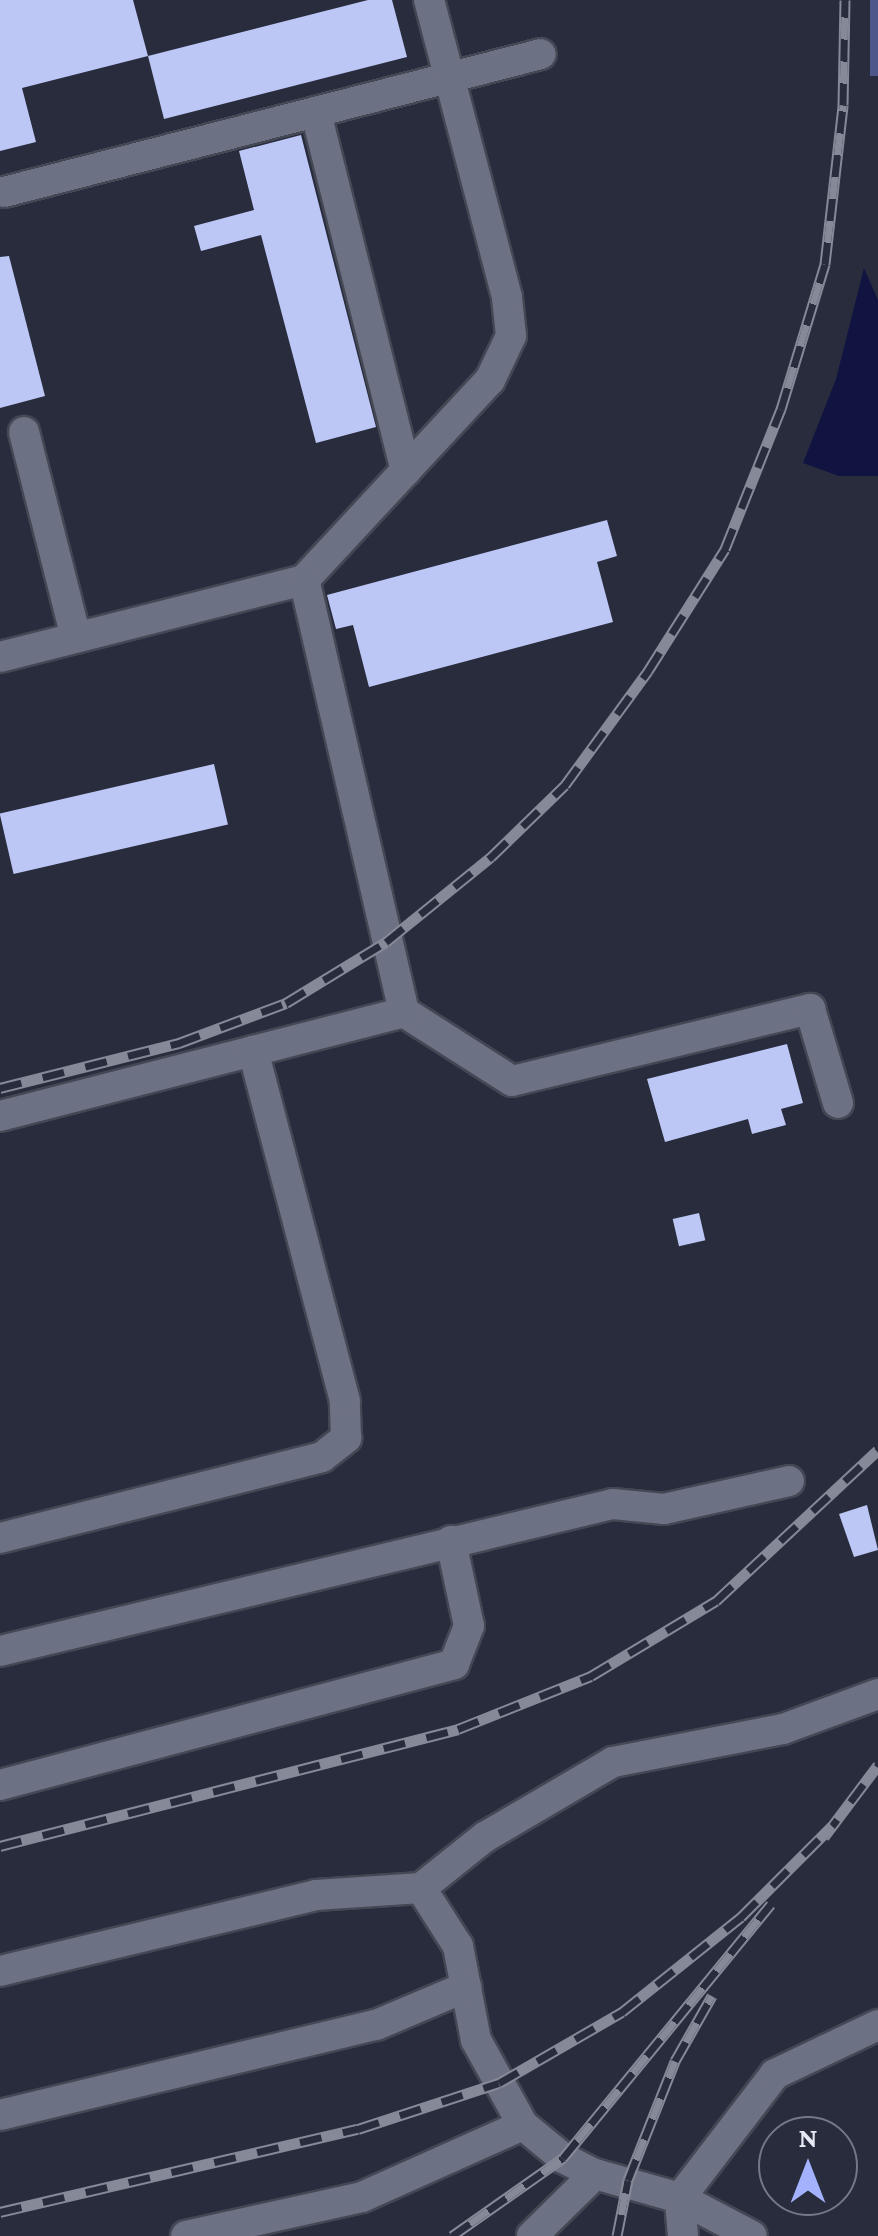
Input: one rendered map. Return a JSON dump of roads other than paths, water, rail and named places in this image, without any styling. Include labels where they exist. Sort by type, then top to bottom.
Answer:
[{"type":"lane","points":[[0,658],[304,580],[490,380],[511,336],[507,297],[429,0]]},
{"type":"lane","points":[[4,192],[542,54]]},
{"type":"lane","points":[[316,113],[406,471]]},
{"type":"lane","points":[[24,432],[76,638]]},
{"type":"lane","points":[[304,580],[404,1012],[512,1081],[810,1010],[838,1103]]},
{"type":"lane","points":[[0,1116],[404,1012]]},
{"type":"lane","points":[[0,1538],[322,1458],[346,1438],[345,1401],[253,1050]]},
{"type":"lane","points":[[0,1652],[613,1504],[664,1508],[789,1480]]},
{"type":"lane","points":[[0,1785],[454,1664],[469,1626],[451,1541]]},
{"type":"lane","points":[[0,1971],[316,1894],[421,1888],[485,1837],[613,1762],[783,1729],[878,1694]]},
{"type":"lane","points":[[421,1888],[458,1946],[476,2040],[523,2125],[562,2158],[595,2174],[680,2198],[752,2236]]},
{"type":"lane","points":[[0,2114],[376,2025],[466,1987]]},
{"type":"lane","points":[[683,2236],[680,2198],[776,2074],[878,2025]]},
{"type":"lane","points":[[186,2236],[362,2197],[523,2125]]},
{"type":"lane","points":[[532,2236],[595,2174]]},
{"type":"railway","points":[[0,1088],[179,1043],[286,1003],[386,942],[491,857],[565,785],[648,671],[725,549],[781,409],[825,264],[843,105],[845,0]]},
{"type":"railway","points":[[0,1846],[458,1729],[591,1676],[716,1601],[878,1450]]},
{"type":"railway","points":[[824,1837],[878,1765]]},
{"type":"railway","points":[[0,2212],[358,2129],[499,2083],[622,2012],[741,1917],[832,1826]]},
{"type":"railway","points":[[452,2236],[563,2158],[771,1904]]},
{"type":"railway","points":[[617,2236],[628,2180],[675,2061],[712,1996]]}]
